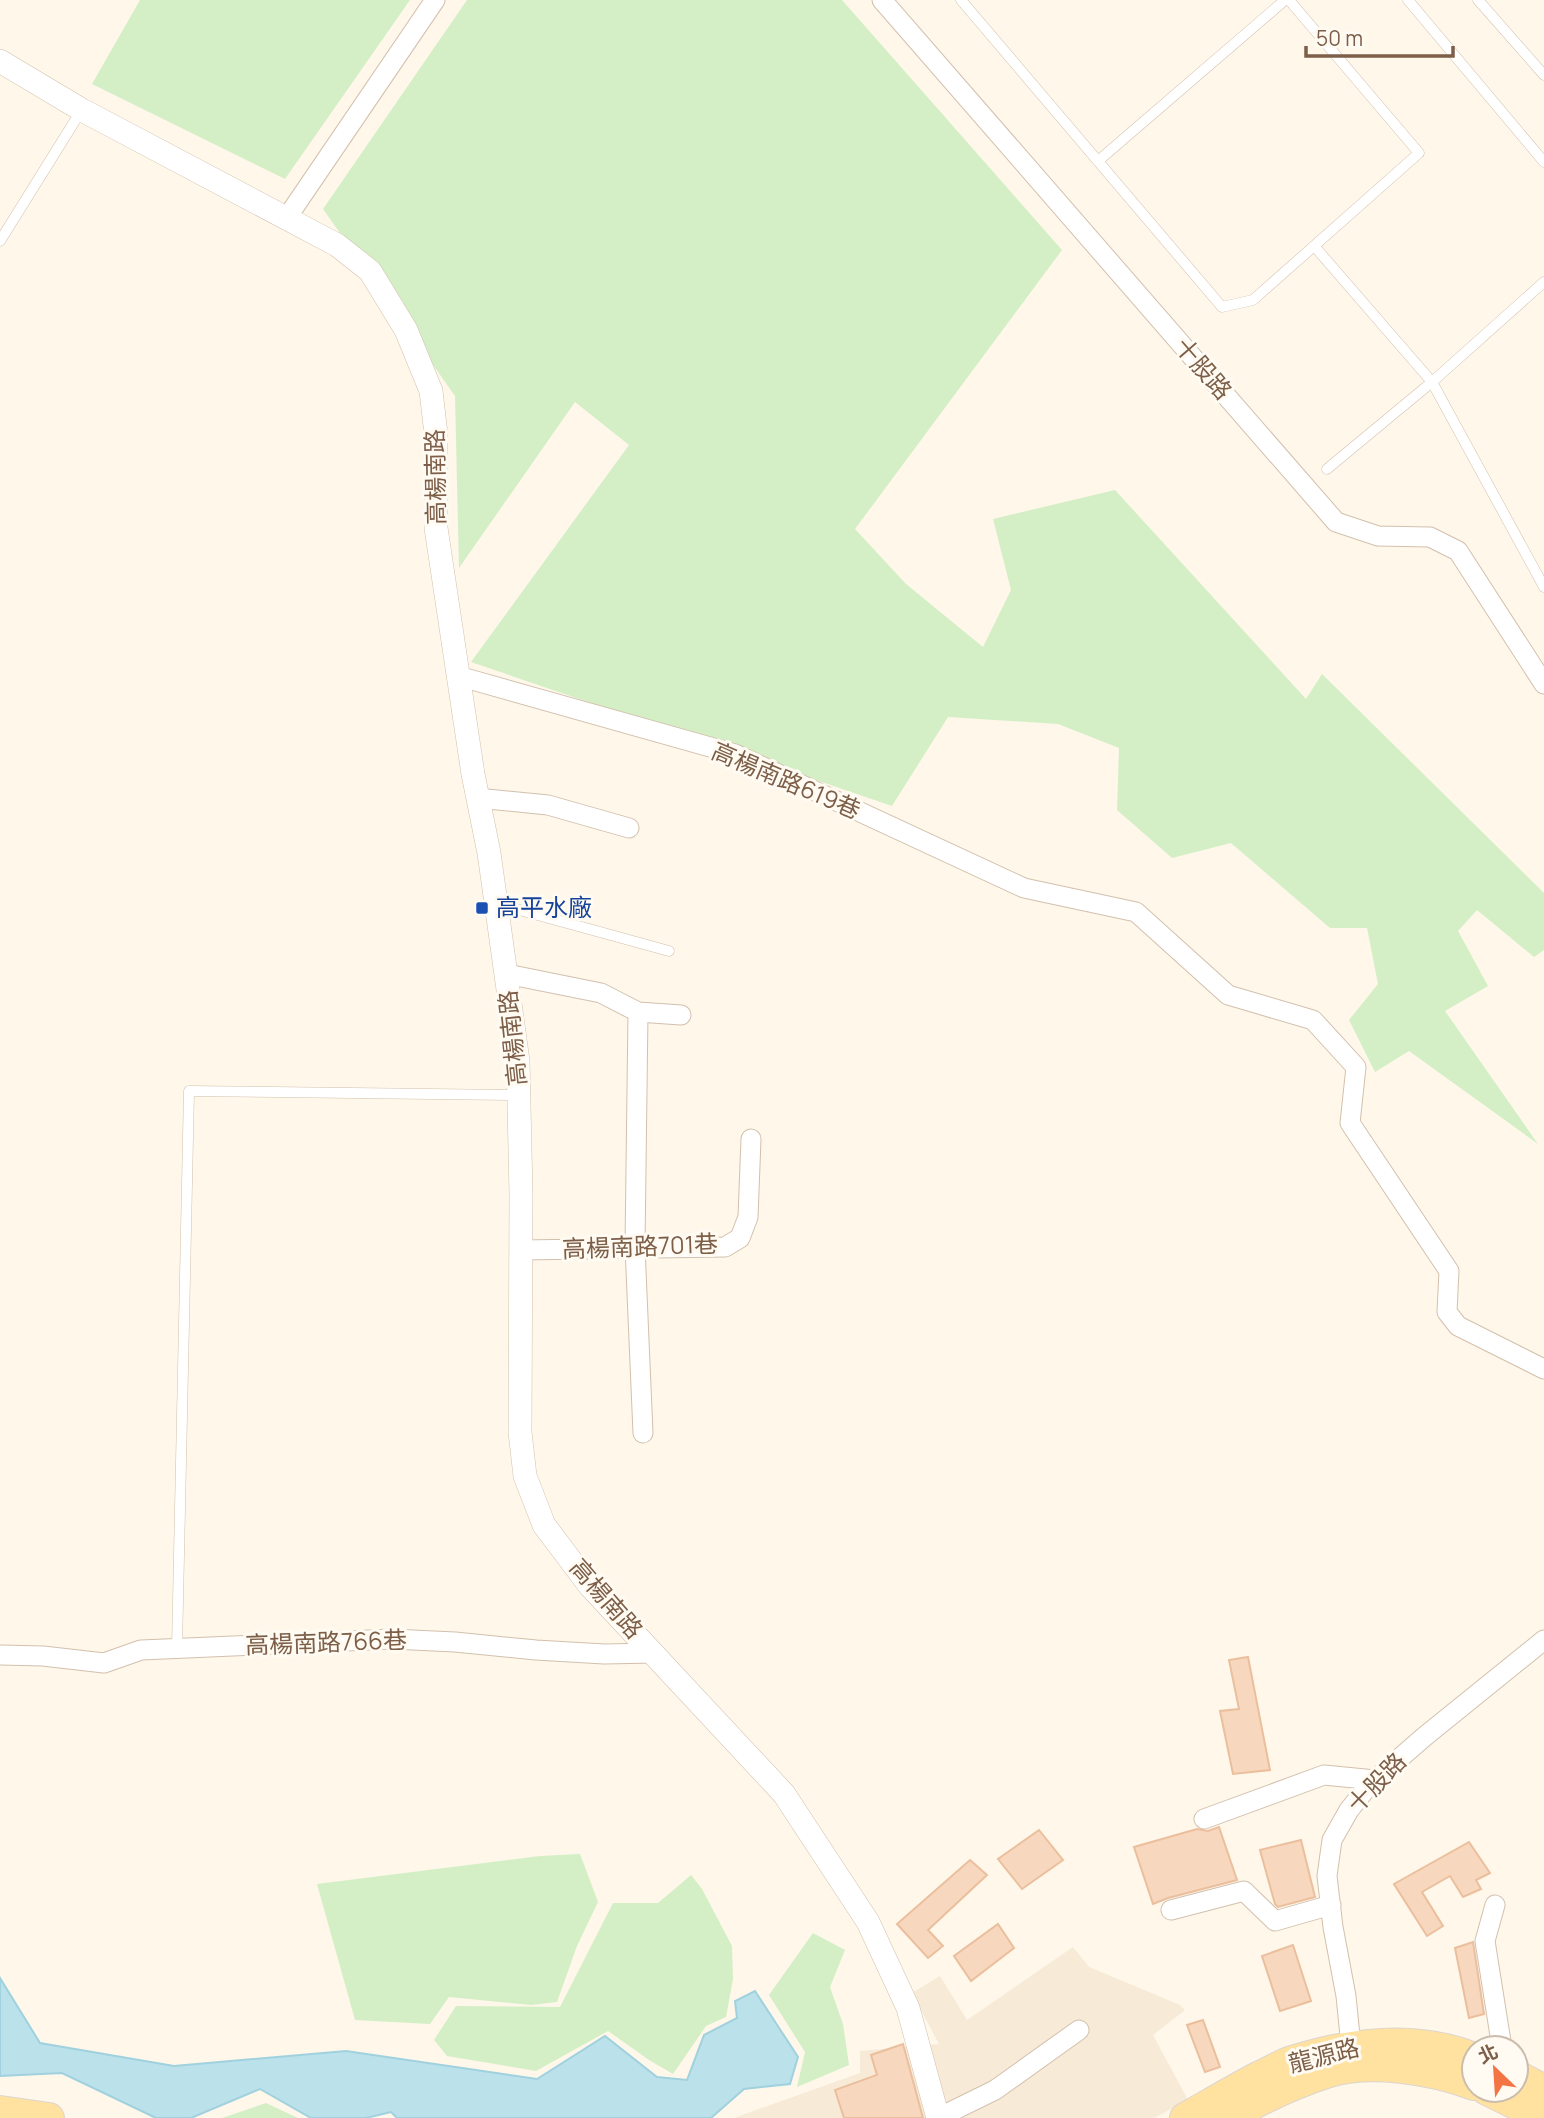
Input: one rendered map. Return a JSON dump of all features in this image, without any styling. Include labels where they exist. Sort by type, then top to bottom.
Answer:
[{"type":"main road","name":"龍源路","points":[[1185,2118],[1287,2063],[1355,2057],[1386,2043],[1430,2046],[1460,2054]]},
{"type":"main road","points":[[1228,2118],[1259,2100],[1327,2073],[1355,2057],[1427,2071],[1460,2081]]},
{"type":"main road","points":[[0,2110],[49,2118]]},
{"type":"street","points":[[286,219],[435,0]]},
{"type":"street","name":"十股路","points":[[882,0],[1336,522],[1378,536],[1430,537],[1458,551],[1544,684]]},
{"type":"street","name":"高楊南路","points":[[0,61],[82,110],[337,245],[370,271],[406,330],[431,391],[436,434],[436,528],[477,798],[489,853],[518,1061],[520,1432],[525,1476],[544,1525],[590,1586],[784,1794],[868,1922],[908,2008],[938,2118]]},
{"type":"street","name":"高楊南路619巷","points":[[458,676],[735,754],[1024,888],[1136,912],[1228,995],[1313,1020],[1356,1067],[1350,1122],[1449,1271],[1447,1312],[1458,1326],[1544,1369]]},
{"type":"street","points":[[477,798],[548,805],[629,828]]},
{"type":"street","points":[[507,974],[601,993],[638,1012],[681,1015]]},
{"type":"street","points":[[638,1012],[635,1247],[643,1433]]},
{"type":"street","name":"高楊南路701巷","points":[[521,1250],[725,1247],[740,1238],[748,1217],[751,1139]]},
{"type":"street","name":"高楊南路766巷","points":[[0,1655],[104,1662],[141,1650],[392,1639],[577,1653],[654,1653]]},
{"type":"street","name":"十股路","points":[[1355,2057],[1327,1877],[1332,1840],[1349,1810],[1375,1780],[1544,1640]]},
{"type":"street","points":[[1204,1819],[1324,1775],[1375,1780]]},
{"type":"street","points":[[1171,1910],[1244,1891],[1275,1921],[1331,1905]]},
{"type":"street","points":[[1495,1905],[1485,1941],[1500,2034]]},
{"type":"street","points":[[938,2118],[995,2090],[1079,2030]]},
{"type":"lane","points":[[961,0],[1222,307],[1253,300],[1419,153],[1287,0],[1098,161]]},
{"type":"lane","points":[[1408,0],[1544,162]]},
{"type":"lane","points":[[1478,0],[1544,75]]},
{"type":"lane","points":[[0,241],[82,110]]},
{"type":"lane","points":[[1315,247],[1432,382],[1544,587]]},
{"type":"lane","points":[[1327,469],[1432,382],[1544,282]]},
{"type":"lane","points":[[496,903],[669,951]]},
{"type":"lane","points":[[177,1648],[189,1091],[519,1095]]},
{"type":"shaded area","points":[[1073,1947],[1089,1967],[1180,2005],[1185,2010],[1153,2035],[1188,2100],[1154,2118],[734,2118],[860,2073],[860,2051],[939,2044],[912,1993],[940,1976],[967,2020]]},
{"type":"green space","points":[[140,0],[410,0],[285,179],[92,84]]},
{"type":"green space","points":[[467,0],[842,0],[1062,250],[855,529],[906,584],[983,647],[1011,590],[993,519],[1115,490],[1306,699],[1322,674],[1544,893],[1544,950],[1534,957],[1477,910],[1458,931],[1488,986],[1445,1011],[1538,1144],[1409,1051],[1375,1072],[1349,1020],[1378,984],[1367,928],[1330,928],[1231,843],[1172,858],[1117,810],[1119,748],[1058,724],[948,717],[892,806],[471,662],[629,445],[575,402],[459,568],[455,396],[323,209]]},
{"type":"green space","points":[[580,1854],[598,1902],[577,1946],[557,2002],[531,2005],[449,1997],[430,2024],[355,2020],[317,1884],[540,1856]]},
{"type":"green space","points":[[691,1875],[702,1889],[732,1946],[733,1979],[726,2017],[706,2026],[673,2074],[608,2031],[536,2071],[447,2056],[434,2040],[456,2006],[560,2007],[613,1903],[658,1903]]},
{"type":"green space","points":[[813,1933],[845,1950],[830,1987],[843,2024],[849,2065],[797,2087],[805,2052],[769,1995]]},
{"type":"green space","points":[[266,2103],[298,2118],[222,2118]]},
{"type":"water","points":[[0,1978],[40,2043],[174,2066],[346,2051],[537,2079],[605,2036],[657,2077],[687,2080],[704,2035],[737,2018],[735,2001],[755,1991],[798,2057],[790,2084],[744,2089],[711,2118],[397,2118],[391,2112],[366,2118],[311,2118],[260,2089],[191,2118],[156,2118],[62,2073],[0,2076]]},
{"type":"building","points":[[1248,1657],[1270,1770],[1233,1774],[1220,1711],[1239,1709],[1229,1660]]},
{"type":"building","points":[[1219,1827],[1237,1880],[1153,1904],[1134,1847],[1197,1829],[1208,1831]]},
{"type":"building","points":[[1039,1830],[1063,1860],[1022,1889],[998,1859]]},
{"type":"building","points":[[1301,1840],[1315,1897],[1278,1907],[1260,1850]]},
{"type":"building","points":[[1469,1842],[1490,1873],[1476,1880],[1481,1889],[1463,1897],[1450,1876],[1422,1892],[1443,1926],[1427,1936],[1394,1884]]},
{"type":"building","points":[[970,1860],[987,1875],[928,1930],[943,1946],[928,1958],[897,1924]]},
{"type":"building","points":[[998,1924],[1014,1948],[971,1981],[954,1956]]},
{"type":"building","points":[[1473,1942],[1484,2014],[1469,2018],[1455,1948]]},
{"type":"building","points":[[1293,1945],[1311,2001],[1280,2011],[1262,1956]]},
{"type":"building","points":[[1203,2020],[1220,2067],[1205,2072],[1187,2025]]},
{"type":"building","points":[[903,2044],[923,2118],[844,2118],[835,2090],[877,2075],[871,2055]]},
{"type":"place","name":"高平水廠","points":[[482,908]]}]
